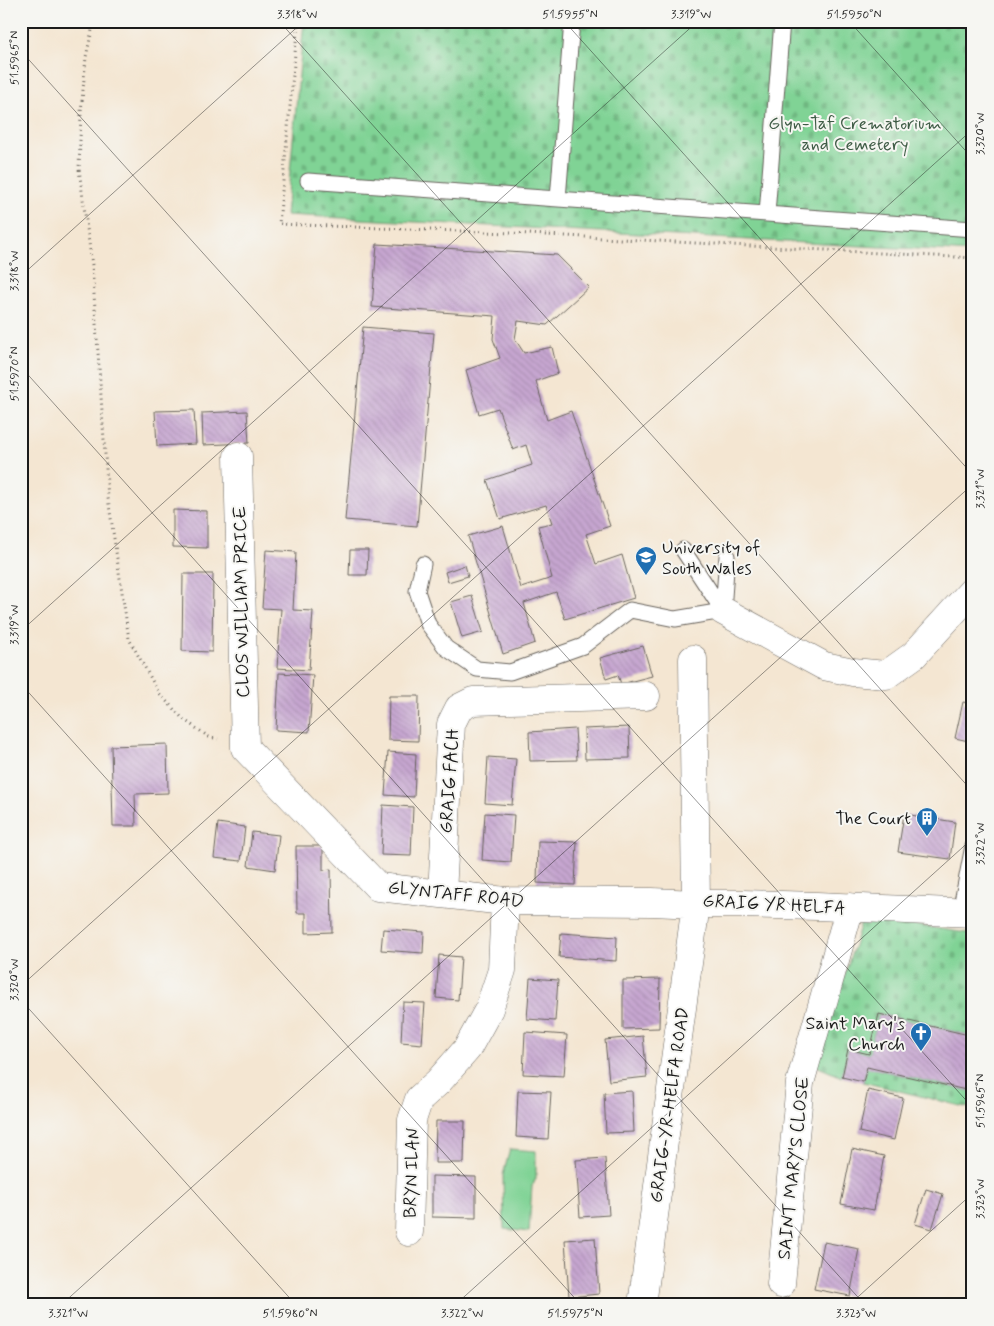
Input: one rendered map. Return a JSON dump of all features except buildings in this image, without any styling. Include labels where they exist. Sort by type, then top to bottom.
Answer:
[{"type":"street","name":"CLOS WILLIAM PRICE","points":[[238,456],[245,748]]},
{"type":"street","points":[[724,611],[824,666],[853,672],[886,675],[914,655],[973,590]]},
{"type":"street","name":"GRAIG YR HELFA","points":[[693,659],[696,904],[850,907],[967,912]]},
{"type":"street","name":"GRAIG FACH","points":[[442,894],[451,724],[459,708],[473,701],[646,696]]},
{"type":"street","name":"GLYNTAFF ROAD","points":[[245,748],[378,886],[505,902],[652,902],[696,904]]},
{"type":"street","name":"BRYN ILAN","points":[[409,1232],[412,1120],[419,1100],[467,1049],[490,1009],[502,970],[505,902]]},
{"type":"street","name":"GRAIG-YR-HELFA ROAD","points":[[642,1305],[696,904]]},
{"type":"street","name":"SAINT MARY'S CLOSE","points":[[781,1284],[800,1083],[850,907]]},
{"type":"lane","points":[[558,199],[572,21]]},
{"type":"lane","points":[[767,214],[782,21]]},
{"type":"lane","points":[[308,180],[973,229]]},
{"type":"lane","points":[[684,550],[724,611]]},
{"type":"lane","points":[[724,611],[728,556]]},
{"type":"lane","points":[[423,564],[417,591],[428,624],[446,648],[477,670],[510,672],[583,646],[630,610],[675,620],[724,611]]},
{"type":"lane","points":[[967,912],[973,846]]},
{"type":"path","points":[[94,21],[86,57],[81,112],[79,169],[92,266],[108,498],[129,639],[159,693],[183,719],[209,737],[245,748]]},
{"type":"green space","name":"Glyn-Taf Crematorium and Cemetery","points":[[304,21],[973,21],[973,252],[286,215]]},
{"type":"green space","points":[[863,917],[973,934],[973,1036],[879,1014],[869,1054],[848,1049],[842,1077],[816,1066]]},
{"type":"green space","points":[[867,1067],[970,1091],[973,1079],[973,1109],[863,1082]]},
{"type":"green space","points":[[510,1149],[536,1151],[536,1178],[532,1186],[529,1232],[504,1229],[503,1175]]},
{"type":"place","name":"University of South Wales","points":[[646,576]]},
{"type":"place","name":"The Court","points":[[927,837]]},
{"type":"place","name":"Saint Mary's Church","points":[[921,1052]]}]
